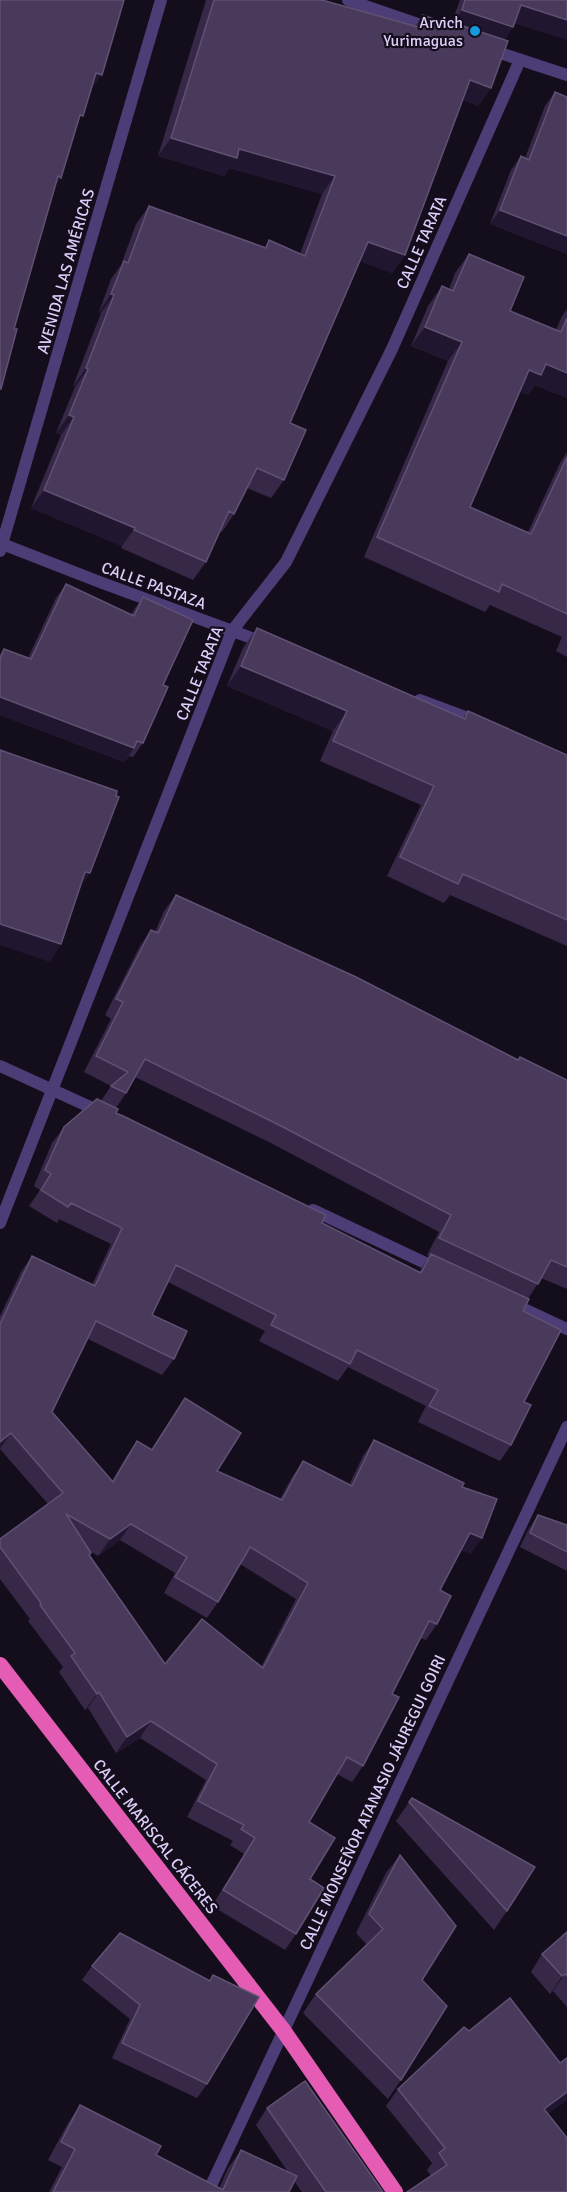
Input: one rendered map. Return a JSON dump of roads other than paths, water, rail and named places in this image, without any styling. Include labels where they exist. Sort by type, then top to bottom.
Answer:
[{"type":"highway","name":"CALLE MARISCAL CÁCERES","points":[[0,1665],[283,2030],[395,2192]]},
{"type":"street","name":"AVENIDA LAS AMÉRICAS","points":[[1,546],[161,0]]},
{"type":"street","points":[[348,0],[445,34]]},
{"type":"street","points":[[477,45],[567,75]]},
{"type":"street","name":"CALLE TARATA","points":[[0,1223],[232,631],[286,562],[392,350],[520,60]]},
{"type":"street","name":"CALLE PASTAZA","points":[[1,546],[276,647]]},
{"type":"street","points":[[411,697],[489,726]]},
{"type":"street","points":[[0,1066],[117,1119]]},
{"type":"street","points":[[299,1204],[449,1274]]},
{"type":"street","points":[[503,1299],[567,1329]]},
{"type":"street","name":"CALLE MONSEÑOR ATANASIO JÁUREGUI GOIRI","points":[[208,2192],[567,1427]]},
{"type":"place","name":"Arvich Yurimaguas","points":[[475,31]]}]
